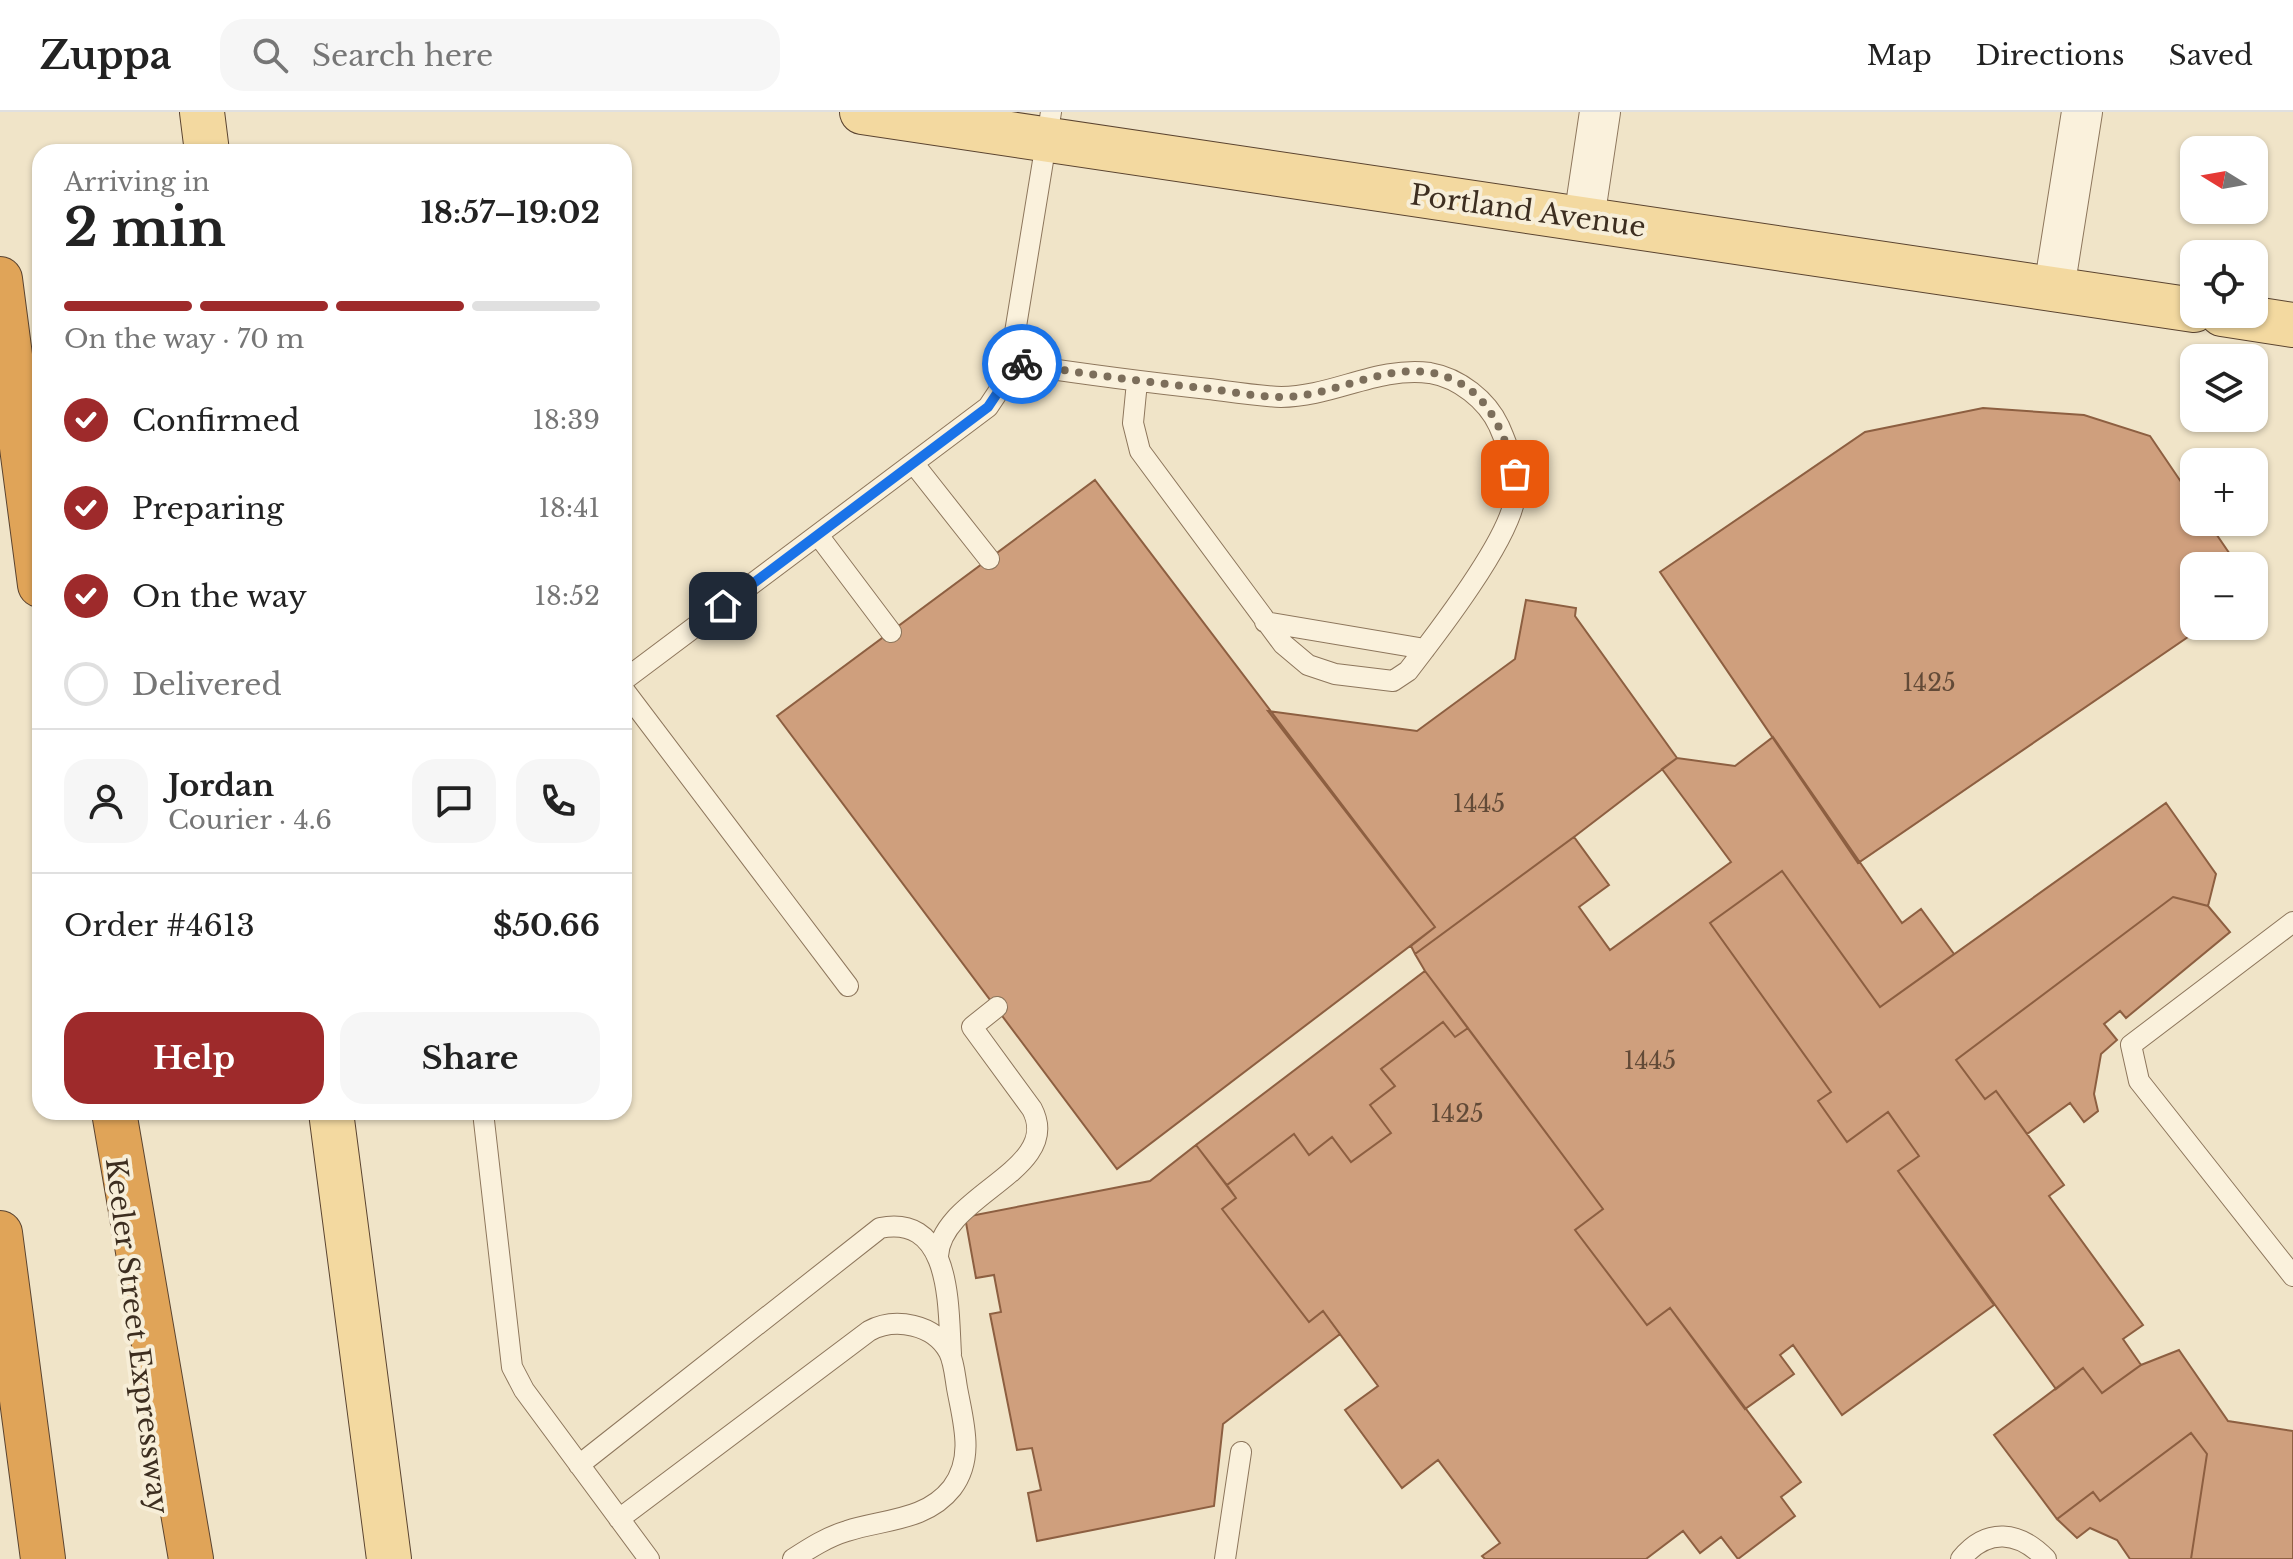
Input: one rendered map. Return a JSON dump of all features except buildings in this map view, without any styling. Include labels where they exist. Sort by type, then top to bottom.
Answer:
[{"type":"highway","points":[[0,279],[32,524]]},
{"type":"highway","points":[[113,1120],[191,1559]]},
{"type":"highway","name":"Keeler Street Expressway","points":[[113,1120],[166,1559]]},
{"type":"highway","points":[[0,1233],[43,1559]]},
{"type":"main road","points":[[202,112],[206,144]]},
{"type":"main road","name":"Portland Avenue","points":[[862,112],[1049,126],[1584,219],[2180,308]]},
{"type":"main road","points":[[2268,321],[2293,325]]},
{"type":"main road","points":[[332,1120],[389,1559]]},
{"type":"street","points":[[1584,219],[1600,112]]},
{"type":"street","points":[[2054,289],[2082,112]]},
{"type":"lane","points":[[632,674],[988,407],[1002,386],[1010,363],[1049,126]]},
{"type":"lane","points":[[1010,363],[1137,382],[1282,397],[1316,393],[1401,372],[1430,373],[1455,380],[1492,413],[1508,448],[1515,474],[1515,499],[1500,539],[1408,671],[1393,681],[1335,674],[1308,665],[1294,656],[1265,622],[1140,451],[1133,423],[1137,382]]},
{"type":"lane","points":[[914,464],[989,559]]},
{"type":"lane","points":[[818,535],[891,632]]},
{"type":"lane","points":[[1265,622],[1425,649]]},
{"type":"lane","points":[[632,701],[848,986]]},
{"type":"lane","points":[[2293,922],[2131,1045],[2139,1081],[2293,1276]]},
{"type":"lane","points":[[793,1559],[814,1545],[846,1531],[916,1515],[950,1491],[960,1474],[966,1444],[938,1256],[941,1238],[951,1221],[1025,1159],[1036,1137],[1036,1118],[1032,1109],[972,1027],[997,1007]]},
{"type":"lane","points":[[484,1120],[512,1367],[524,1390],[649,1559]]},
{"type":"lane","points":[[579,1465],[880,1228],[904,1227],[926,1237],[938,1256]]},
{"type":"lane","points":[[619,1519],[879,1326],[897,1323],[925,1330],[940,1340],[951,1354]]},
{"type":"lane","points":[[1225,1559],[1241,1452]]},
{"type":"lane","points":[[1961,1559],[1971,1547],[1997,1536],[2024,1542],[2036,1548],[2046,1559]]},
{"type":"way so far","points":[[1022,364],[1137,382],[1282,397],[1316,393],[1401,372],[1430,373],[1455,380],[1492,413],[1508,448],[1515,474]]},
{"type":"route","points":[[723,606],[988,407],[1002,386],[1010,363],[1022,364]]}]
